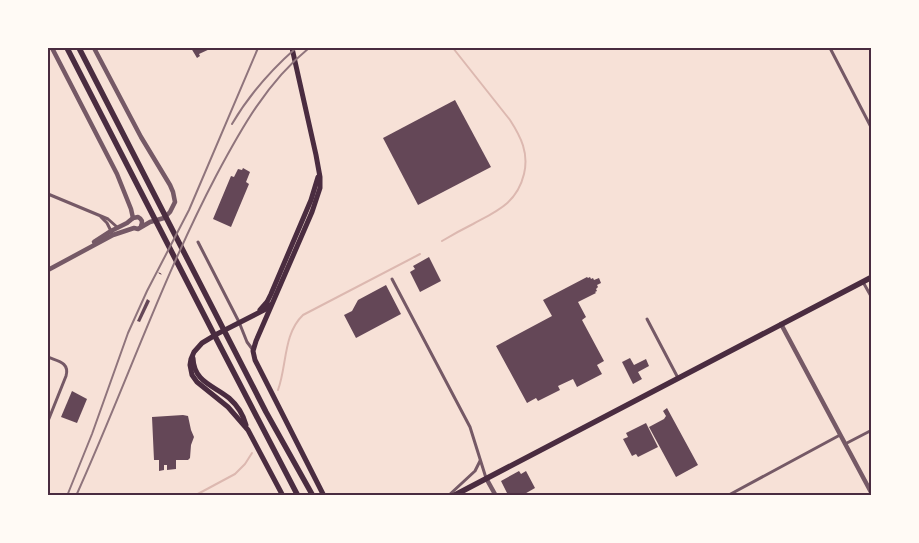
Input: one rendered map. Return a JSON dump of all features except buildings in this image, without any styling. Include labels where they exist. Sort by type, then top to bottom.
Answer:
[{"type":"main road","points":[[67,48],[298,496]]},
{"type":"main road","points":[[79,48],[275,428],[313,496]]},
{"type":"main road","points":[[292,48],[319,171],[320,188],[286,265],[253,350],[255,360],[324,496]]},
{"type":"main road","points":[[255,314],[269,299],[286,265]]},
{"type":"main road","points":[[453,496],[872,277]]},
{"type":"main road","points":[[248,430],[231,410],[195,379],[191,372],[191,359],[202,343],[267,308],[272,303]]},
{"type":"main road","points":[[194,352],[194,366],[198,375],[227,396],[236,406],[282,496]]},
{"type":"main road","points":[[231,410],[236,406]]},
{"type":"street","points":[[52,48],[117,174],[131,209],[131,226],[134,228]]},
{"type":"street","points":[[94,48],[141,137],[170,185],[175,198],[174,206],[168,215],[161,220],[138,229],[134,228],[112,233]]},
{"type":"street","points":[[830,48],[872,129]]},
{"type":"street","points":[[48,194],[108,219],[117,227]]},
{"type":"street","points":[[101,217],[112,233]]},
{"type":"street","points":[[48,270],[86,249],[132,219],[138,217],[141,219],[142,226]]},
{"type":"street","points":[[198,242],[239,322],[247,342],[253,350]]},
{"type":"street","points":[[392,279],[470,427],[486,478],[496,496]]},
{"type":"street","points":[[862,281],[872,298]]},
{"type":"street","points":[[647,318],[678,378]]},
{"type":"street","points":[[781,324],[871,495]]},
{"type":"street","points":[[48,357],[63,363],[67,368],[66,376],[48,421]]},
{"type":"street","points":[[845,444],[872,430]]},
{"type":"street","points":[[727,496],[840,435]]},
{"type":"street","points":[[448,496],[475,471],[480,460]]},
{"type":"waterway","points":[[442,241],[505,205],[521,184],[525,166],[525,152],[514,126],[453,48]]},
{"type":"waterway","points":[[278,390],[292,331],[303,315],[420,254]]},
{"type":"waterway","points":[[194,496],[235,474],[252,453]]},
{"type":"railway","points":[[67,496],[92,434],[128,333],[147,291],[189,210],[258,48]]},
{"type":"railway","points":[[232,124],[261,83],[296,48]]},
{"type":"railway","points":[[76,496],[178,255],[216,176],[256,107],[280,76],[309,48]]}]
